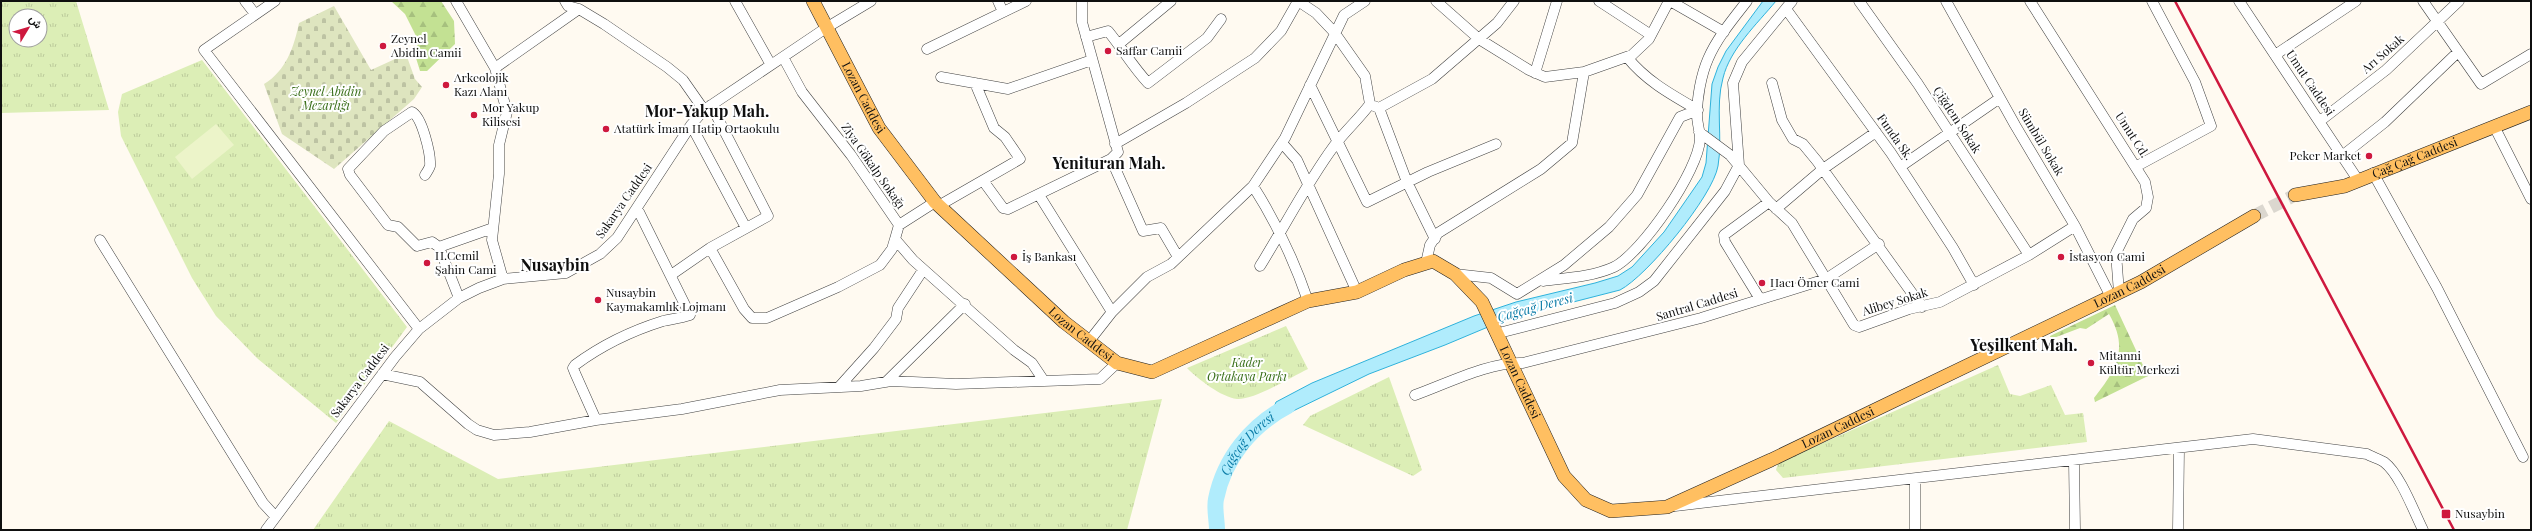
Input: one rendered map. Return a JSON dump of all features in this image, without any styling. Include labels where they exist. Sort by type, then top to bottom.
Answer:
[{"type":"main road","name":"Lozan Caddesi","points":[[813,1],[879,128],[937,204],[1064,322],[1090,340],[1117,363],[1152,372],[1308,301],[1357,292],[1426,263]]},
{"type":"main road","name":"Çağ Çağ Caddesi","points":[[2295,194],[2345,186],[2373,173],[2531,112]]},
{"type":"main road","name":"Lozan Caddesi","points":[[1455,274],[1482,302],[1497,330],[1564,476],[1586,500],[1611,511],[1667,507],[1771,460],[2115,295],[2254,216]]},
{"type":"main road","points":[[1426,263],[1433,261],[1455,274]]},
{"type":"street","points":[[245,1],[255,14]]},
{"type":"street","points":[[275,1],[204,50],[418,329]]},
{"type":"street","points":[[735,1],[771,65]]},
{"type":"street","name":"Sakarya Caddesi","points":[[266,530],[382,374],[418,329],[459,298],[503,279],[560,274],[578,268],[612,244],[691,125],[707,107],[826,28],[871,1]]},
{"type":"street","points":[[998,1],[1003,12]]},
{"type":"street","points":[[927,49],[1026,1]]},
{"type":"street","points":[[984,182],[1003,208],[1008,209],[1111,159],[1118,152],[1082,22],[1082,1]]},
{"type":"street","points":[[1119,44],[1171,1]]},
{"type":"street","points":[[1115,144],[1186,103],[1255,58],[1281,31],[1298,1],[1316,14],[1334,32],[1365,76],[1375,106],[1407,182],[1434,239]]},
{"type":"street","points":[[1090,340],[1112,312],[1146,277],[1171,264],[1253,186],[1282,143],[1334,32],[1344,15],[1365,1]]},
{"type":"street","points":[[1436,1],[1478,39],[1535,73],[1545,77],[1584,72],[1632,55],[1651,36],[1669,1],[1724,32]]},
{"type":"street","points":[[1260,266],[1308,184],[1338,141],[1375,106],[1432,79],[1497,23],[1514,1]]},
{"type":"street","points":[[1535,73],[1557,1]]},
{"type":"street","points":[[1599,1],[1651,36]]},
{"type":"street","points":[[1539,281],[1588,275],[1614,267],[1634,251],[1655,228],[1694,164],[1700,139],[1698,110],[1700,87],[1708,59],[1724,32],[1747,1]]},
{"type":"street","name":"Çiğdem Sokak","points":[[1860,1],[1949,132],[2029,255]]},
{"type":"street","name":"Sümbül Sokak","points":[[1946,1],[2000,98],[2115,295]]},
{"type":"street","name":"Umut Cd.","points":[[2030,1],[2137,166],[2145,182],[2148,197],[2146,208],[2133,219],[2116,253],[2115,295]]},
{"type":"street","points":[[2137,166],[2211,126],[2195,82],[2152,1]]},
{"type":"street","points":[[2275,55],[2356,1]]},
{"type":"street","points":[[2423,1],[2481,84],[2531,54]]},
{"type":"street","name":"Arı Sokak","points":[[2320,121],[2386,70],[2459,1]]},
{"type":"street","points":[[460,2],[495,68],[507,112],[499,145],[493,228],[493,246],[503,279]]},
{"type":"street","name":"Umut Caddesi","points":[[2243,3],[2275,55],[2358,180]]},
{"type":"street","points":[[495,68],[571,4],[667,67],[683,80],[707,107],[768,216],[710,248],[671,275]]},
{"type":"street","points":[[1497,330],[1615,303],[1639,292],[1654,281],[1725,191],[1738,166],[1733,84],[1742,62],[1789,5]]},
{"type":"street","name":"Funda Sk.","points":[[1789,5],[1900,167],[1957,254],[1974,285]]},
{"type":"street","points":[[1086,37],[1108,31],[1119,44],[1134,68],[1148,83],[1207,38],[1221,19]]},
{"type":"street","points":[[2342,156],[2384,122],[2458,52]]},
{"type":"street","name":"Ziya Gökalp Sokağı","points":[[710,248],[744,309],[752,318],[767,318],[838,287],[880,265],[892,249],[899,225],[851,156],[802,92],[783,57]]},
{"type":"street","points":[[1627,57],[1638,71],[1664,90],[1698,110]]},
{"type":"street","points":[[941,77],[1008,89],[1092,60]]},
{"type":"street","points":[[1426,263],[1430,245],[1438,233],[1541,169],[1572,143],[1584,72]]},
{"type":"street","points":[[899,225],[937,204],[984,182],[1020,159],[1005,136],[994,128],[975,83]]},
{"type":"street","points":[[1772,83],[1782,120],[1793,139],[1803,144],[1823,169],[1879,244],[1922,307]]},
{"type":"street","points":[[1310,84],[1367,202],[1407,182],[1496,144]]},
{"type":"street","points":[[1900,167],[2000,98]]},
{"type":"street","points":[[1455,274],[1491,278],[1517,294],[1564,265],[1609,227],[1637,196],[1680,117],[1698,110]]},
{"type":"street","points":[[425,175],[430,166],[423,130],[420,119],[412,112],[384,131],[348,169],[350,175],[388,225],[398,227],[417,246],[432,242],[439,247],[459,298]]},
{"type":"street","points":[[691,125],[746,228]]},
{"type":"street","points":[[2494,126],[2531,199]]},
{"type":"street","name":"Alibey Sokak","points":[[1699,132],[1730,155],[1772,206],[1792,223],[1854,325],[1859,327],[1909,309],[1940,302],[2029,255],[2075,226]]},
{"type":"street","points":[[1760,299],[1725,242],[1724,234],[1772,206],[1876,132]]},
{"type":"street","points":[[1282,143],[1297,160],[1357,292]]},
{"type":"street","points":[[1111,159],[1143,231],[1161,228],[1178,257]]},
{"type":"street","points":[[2373,173],[2437,288],[2523,457]]},
{"type":"street","points":[[1253,186],[1280,234],[1308,301]]},
{"type":"street","points":[[1039,195],[1112,312]]},
{"type":"street","points":[[596,420],[573,368],[597,348],[620,337],[664,321],[690,316],[671,275],[636,208]]},
{"type":"street","points":[[439,247],[493,228]]},
{"type":"street","points":[[895,239],[924,270],[965,304],[1014,350],[1032,363],[1044,381]]},
{"type":"street","points":[[100,240],[263,503],[275,516]]},
{"type":"street","name":"Santral Caddesi","points":[[1415,396],[1455,380],[1512,363],[1523,363],[1639,335],[1826,279],[1879,244]]},
{"type":"street","points":[[839,386],[874,348],[896,319],[898,308],[924,270]]},
{"type":"street","points":[[886,382],[965,304]]},
{"type":"street","points":[[382,374],[420,382],[468,424],[485,433],[508,435],[596,420],[682,409],[780,390],[861,386],[886,382],[956,384],[1100,379],[1117,363]]},
{"type":"street","points":[[1667,507],[2179,449],[2253,439],[2367,454],[2384,463],[2391,470],[2423,530]]},
{"type":"street","points":[[2178,530],[2179,449]]},
{"type":"street","points":[[2074,461],[2075,530]]},
{"type":"street","points":[[1915,530],[1916,479]]},
{"type":"green space","points":[[1,1],[76,1],[109,110],[1,113]]},
{"type":"green space","points":[[391,1],[441,1],[454,21],[455,44],[427,71],[420,71],[416,58],[418,40],[405,14]]},
{"type":"green space","name":"Zeynel Abidin Mezarlığı","points":[[334,6],[371,70],[406,54],[415,79],[422,87],[414,99],[334,169],[282,134],[264,84],[272,79],[288,58],[295,41],[299,23]]},
{"type":"green space","points":[[202,60],[407,327],[336,423],[258,359],[216,316],[192,278],[121,136],[118,112],[122,94]]},
{"type":"green space","points":[[216,124],[234,145],[192,179],[175,157]]},
{"type":"green space","points":[[2115,305],[2148,376],[2095,402],[2094,398],[2109,378],[2118,358],[2118,338],[2115,326],[2109,314],[2086,329],[2080,328],[2051,339],[2050,336]]},
{"type":"green space","name":"Kader Ortakaya Parkı","points":[[1286,326],[1308,369],[1263,392],[1245,398],[1231,398],[1210,387],[1187,368]]},
{"type":"green space","points":[[1998,365],[2010,394],[2020,396],[2051,385],[2065,415],[2083,413],[2087,442],[1783,478],[1776,470],[1778,463]]},
{"type":"green space","points":[[1389,377],[1422,470],[1413,476],[1303,425],[1310,416]]},
{"type":"green space","points":[[1162,399],[1127,530],[313,530],[389,421],[498,479]]},
{"type":"water","points":[[1763,1],[1776,1],[1738,47],[1723,78],[1719,111],[1720,144],[1718,166],[1713,179],[1692,215],[1662,253],[1632,282],[1620,290],[1507,319],[1369,374],[1291,412],[1270,418],[1276,402],[1312,383],[1474,316],[1516,302],[1618,276],[1632,267],[1664,232],[1702,177],[1706,163],[1712,84],[1726,51]]},
{"type":"waterway","name":"Çağçağ Deresi","points":[[1217,530],[1215,503],[1225,470],[1241,445],[1251,433],[1262,423],[1288,406]]},
{"type":"tunnel","points":[[2254,216],[2295,195]]},
{"type":"railway","points":[[2175,1],[2454,530]]},
{"type":"place","name":"Zeynel Abidin Camii","points":[[383,46]]},
{"type":"place","name":"Saffar Camii","points":[[1108,51]]},
{"type":"place","name":"Arkeolojik Kazı Alanı","points":[[446,85]]},
{"type":"place","name":"Mor Yakup Kilisesi","points":[[474,115]]},
{"type":"place","name":"Atatürk İmam Hatip Ortaokulu","points":[[606,129]]},
{"type":"place","name":"Peker Market","points":[[2369,156]]},
{"type":"place","name":"İş Bankası","points":[[1014,257]]},
{"type":"place","name":"İstasyon Cami","points":[[2061,257]]},
{"type":"place","name":"H.Cemil Şahin Cami","points":[[427,263]]},
{"type":"place","name":"Hacı Ömer Cami","points":[[1762,283]]},
{"type":"place","name":"Nusaybin Kaymakamlık Lojmanı","points":[[598,300]]},
{"type":"place","name":"Mitanni Kültür Merkezi","points":[[2091,363]]},
{"type":"place","name":"Nusaybin","points":[[2446,514]]},
{"type":"district","name":"Mor-Yakup Mah.","points":[[707,111]]},
{"type":"district","name":"Yenituran Mah.","points":[[1109,163]]},
{"type":"district","name":"Nusaybin","points":[[555,265]]},
{"type":"district","name":"Yeşilkent Mah.","points":[[2024,345]]}]
